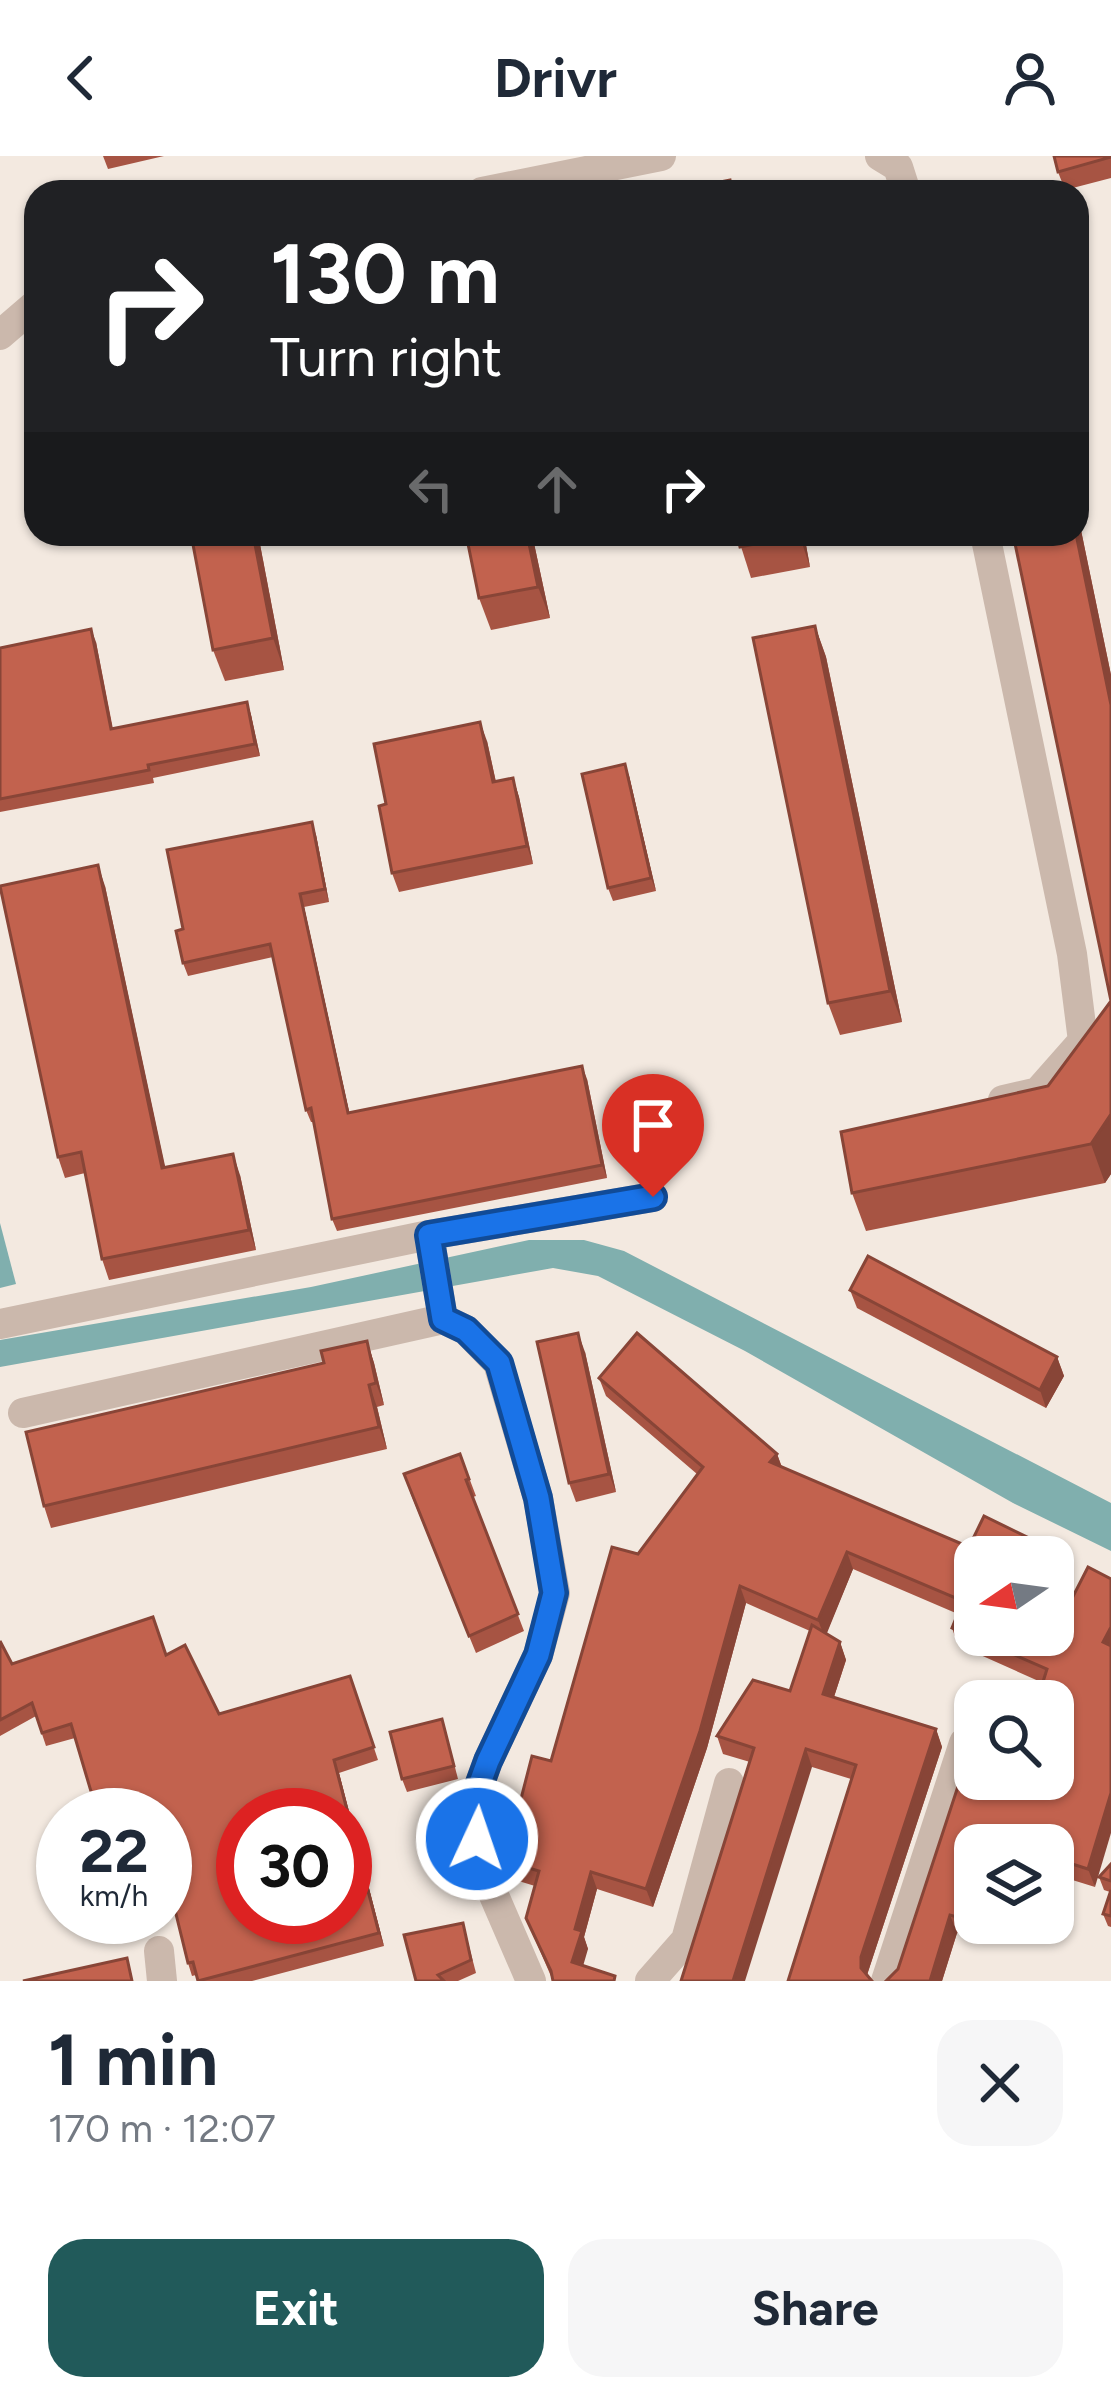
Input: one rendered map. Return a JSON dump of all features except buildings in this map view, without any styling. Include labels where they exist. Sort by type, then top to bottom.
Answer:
[{"type":"street","points":[[542,180],[661,156]]},
{"type":"street","points":[[880,156],[898,167],[902,180]]},
{"type":"street","points":[[0,335],[24,314]]},
{"type":"street","points":[[970,1108],[1037,1091],[1083,1041],[1072,954],[987,546]]},
{"type":"street","points":[[0,1324],[326,1260],[431,1245],[653,1197]]},
{"type":"street","points":[[431,1245],[442,1307],[499,1363],[538,1498],[554,1593],[538,1655],[471,1808],[483,1870],[531,1981]]},
{"type":"street","points":[[22,1413],[442,1307]]},
{"type":"street","points":[[886,1981],[954,1774]]},
{"type":"street","points":[[650,1981],[686,1940],[729,1783]]},
{"type":"water","points":[[0,1223],[16,1284],[0,1288]]},
{"type":"water","points":[[529,1240],[584,1240],[624,1251],[1111,1503],[1111,1551],[1013,1503],[745,1351],[598,1276],[553,1268],[0,1367],[0,1340],[311,1287]]},
{"type":"route","points":[[477,1839],[471,1808],[538,1655],[554,1593],[538,1498],[511,1395],[499,1363],[466,1330],[443,1319],[429,1235],[653,1197]]}]
